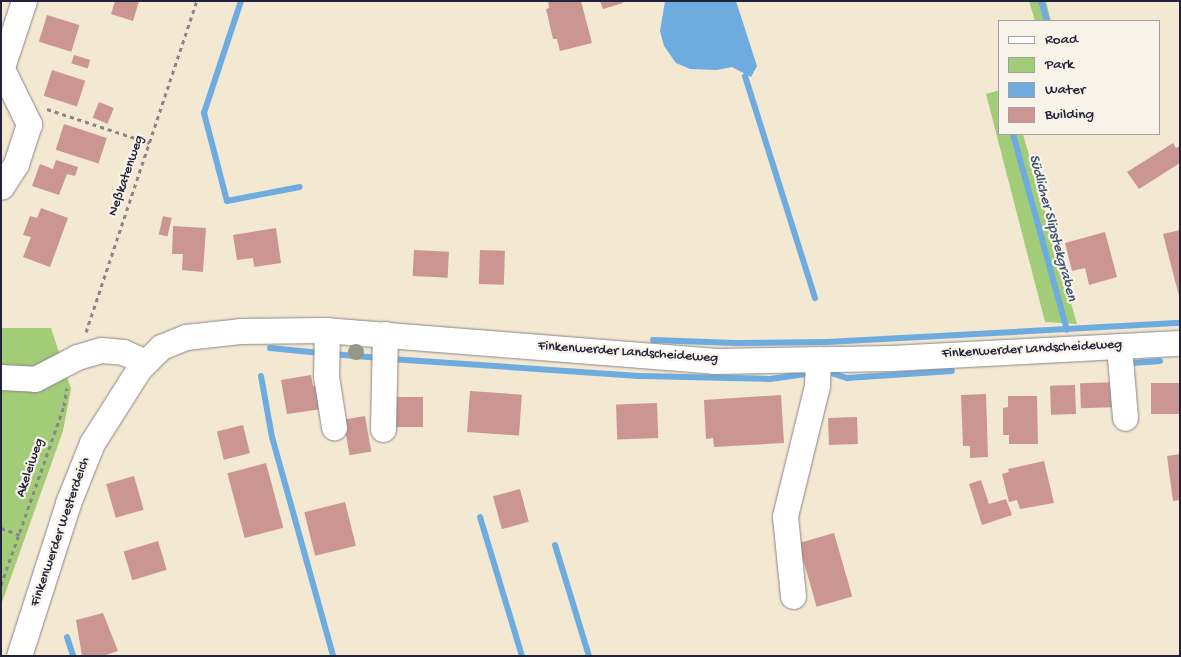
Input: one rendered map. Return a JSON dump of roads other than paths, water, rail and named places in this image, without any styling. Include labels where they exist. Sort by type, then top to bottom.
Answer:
[{"type":"street","points":[[1,187],[16,164],[29,130],[28,120],[2,67],[24,1]]},
{"type":"street","name":"Finkenwerder Landscheideweg","points":[[145,362],[161,348],[186,336],[240,331],[326,345],[385,350],[675,360],[818,360],[1180,343]]},
{"type":"street","points":[[326,345],[334,427]]},
{"type":"street","points":[[1119,346],[1125,418]]},
{"type":"street","points":[[1,377],[35,379],[91,351],[114,350],[145,362]]},
{"type":"street","points":[[383,429],[385,350]]},
{"type":"street","points":[[793,596],[786,516],[817,386],[818,360]]},
{"type":"street","name":"Finkenwerder Westerdeich","points":[[19,656],[79,470],[106,418],[145,362]]},
{"type":"water","points":[[665,1],[736,1],[757,66],[751,77],[732,67],[717,70],[690,69],[676,63],[664,46],[660,31]]},
{"type":"waterway","points":[[241,1],[204,113],[227,201],[300,187]]},
{"type":"waterway","name":"Südlicher Slipstekgraben","points":[[1041,1],[1047,20]]},
{"type":"waterway","points":[[745,76],[815,298]]},
{"type":"waterway","name":"Südlicher Slipstekgraben","points":[[1013,135],[1067,330]]},
{"type":"waterway","points":[[653,340],[736,343],[827,342],[1180,323]]},
{"type":"waterway","points":[[270,348],[321,353]]},
{"type":"waterway","points":[[331,354],[381,358]]},
{"type":"waterway","points":[[391,359],[642,376],[770,379],[806,374]]},
{"type":"waterway","points":[[1132,363],[1160,361]]},
{"type":"waterway","points":[[834,374],[847,378],[952,371]]},
{"type":"waterway","points":[[261,376],[272,437],[333,656]]},
{"type":"waterway","points":[[480,517],[522,656]]},
{"type":"waterway","points":[[555,545],[589,656]]},
{"type":"waterway","points":[[67,637],[73,656]]}]
